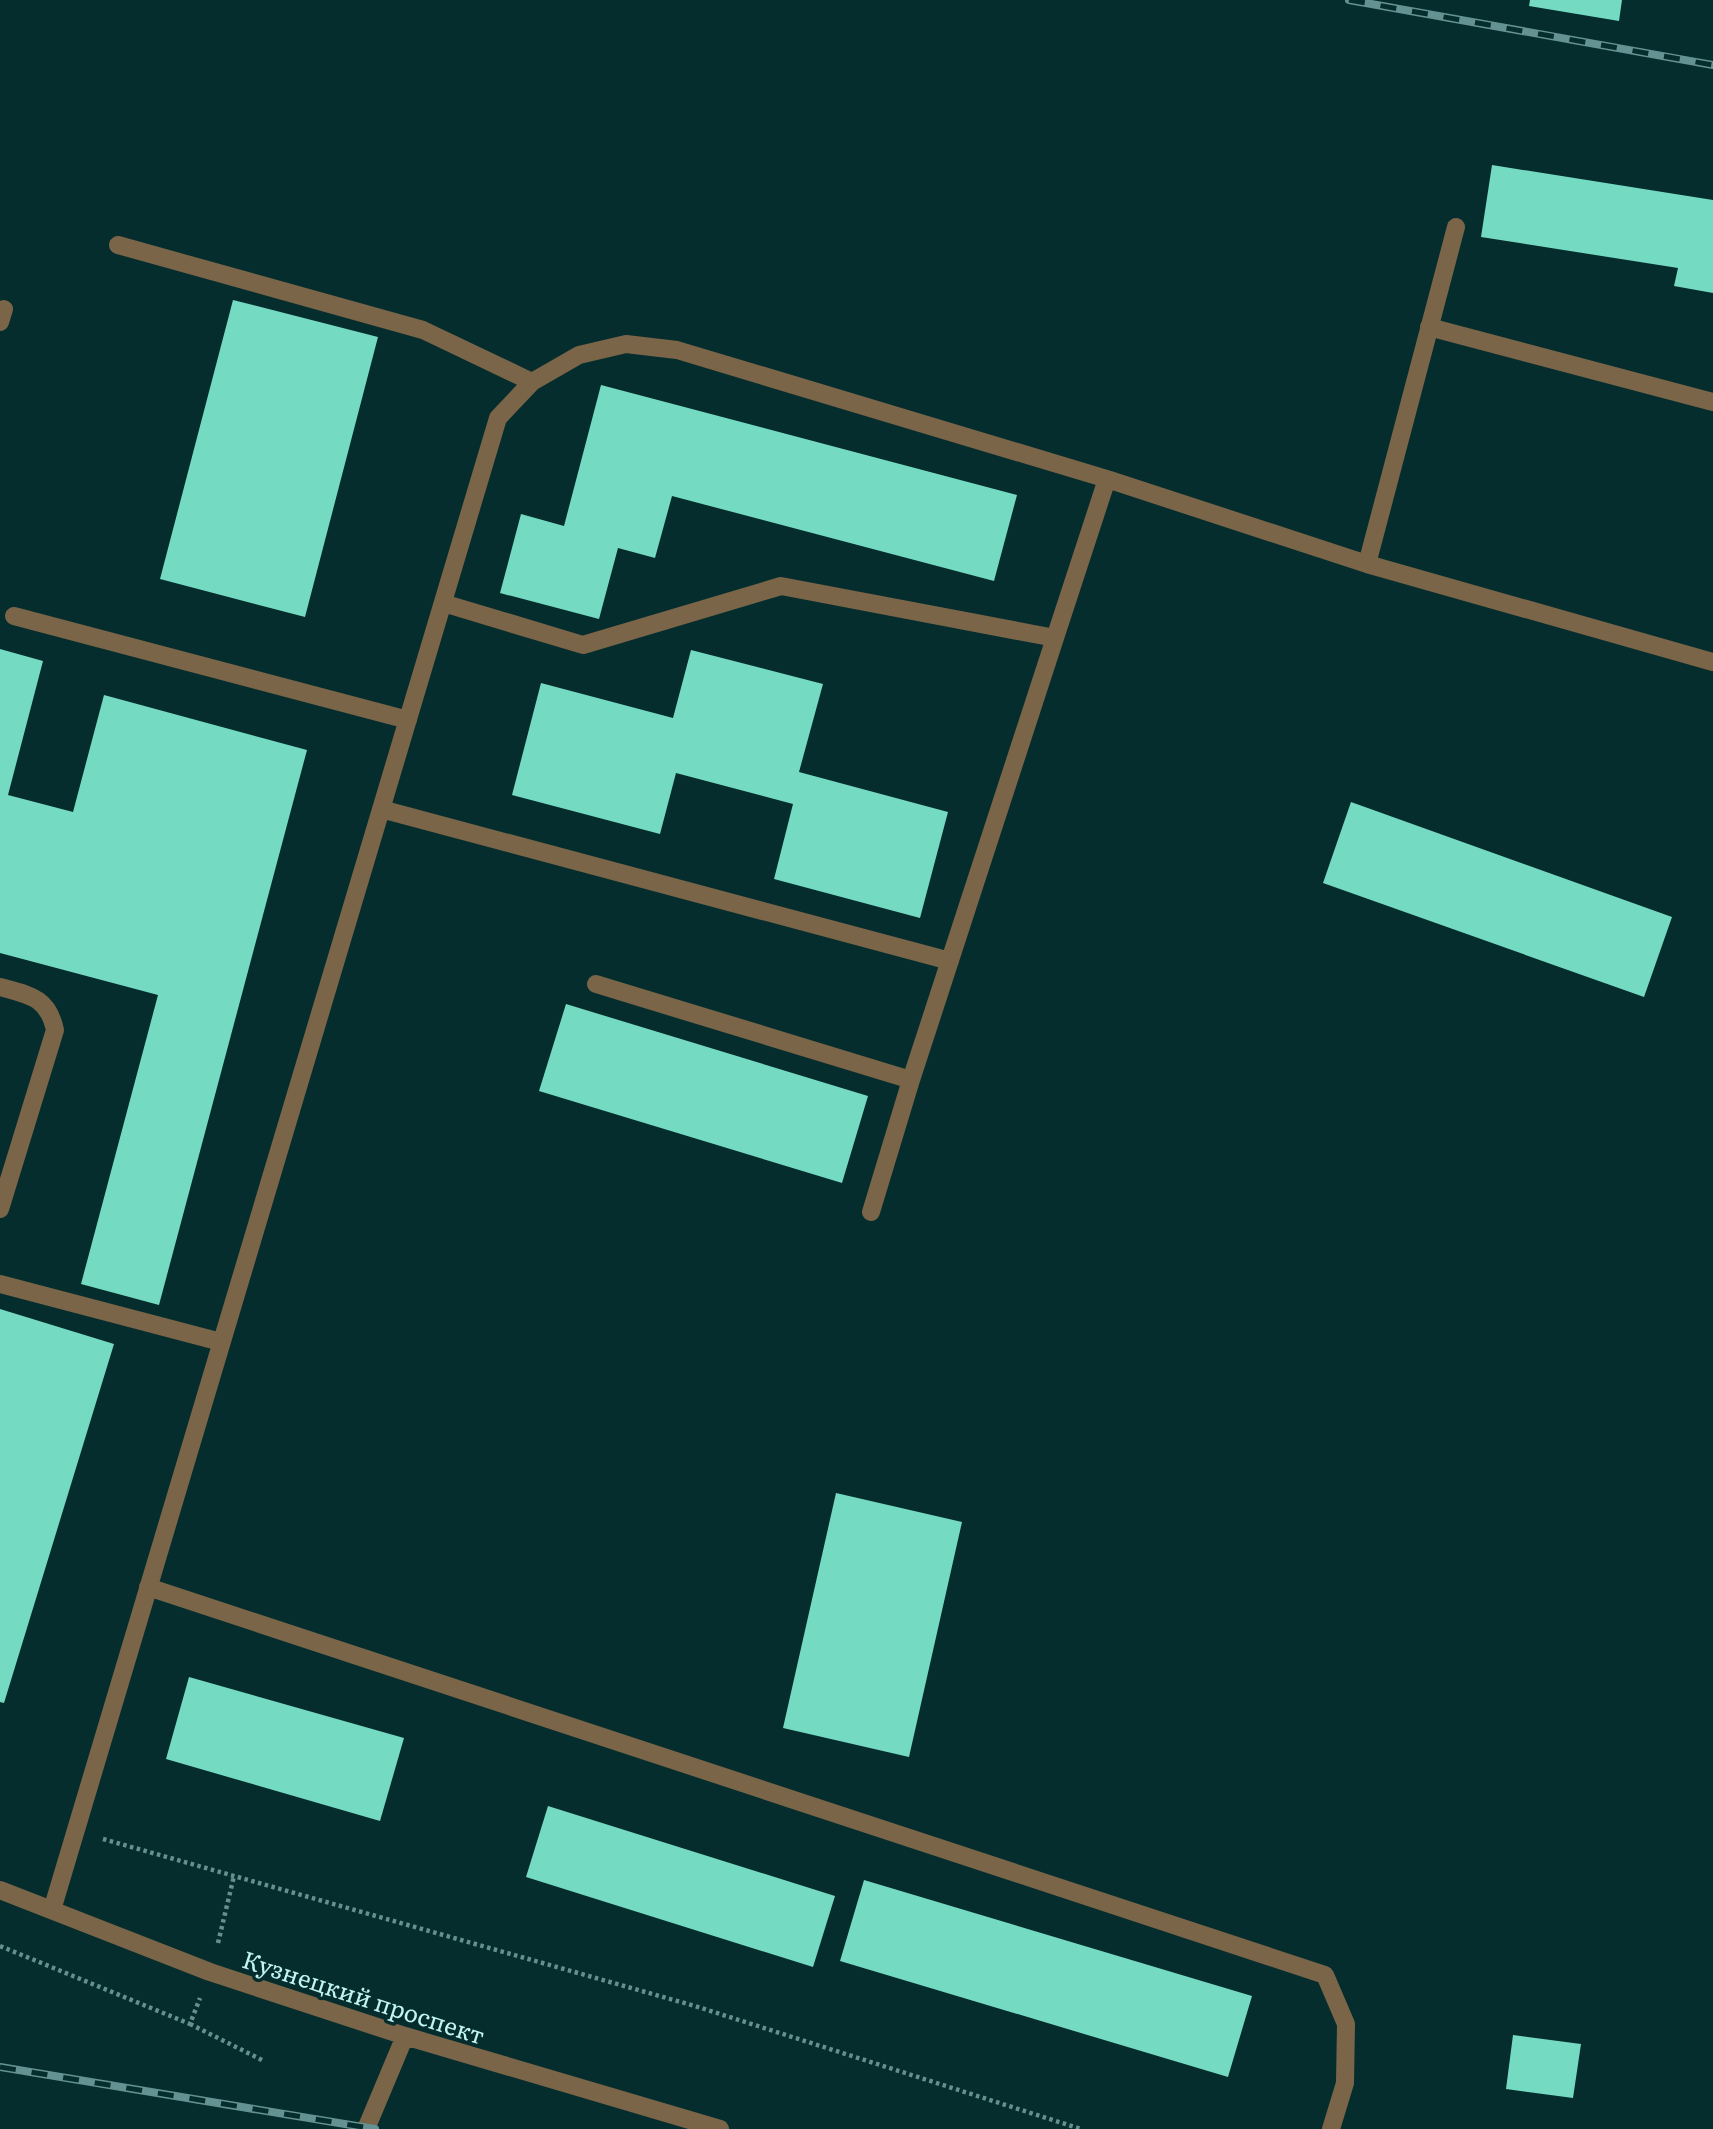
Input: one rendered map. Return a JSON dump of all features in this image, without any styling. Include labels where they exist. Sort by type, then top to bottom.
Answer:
[{"type":"street","points":[[1367,564],[1456,227]]},
{"type":"street","points":[[118,245],[423,330],[532,382]]},
{"type":"street","points":[[1429,327],[1713,402]]},
{"type":"street","points":[[52,1910],[498,418],[532,382],[579,355],[626,344],[677,350],[1107,479],[1367,564],[1713,662]]},
{"type":"street","points":[[871,1212],[911,1080],[1107,479]]},
{"type":"street","points":[[443,603],[583,645],[780,586],[1055,638]]},
{"type":"street","points":[[14,616],[408,720]]},
{"type":"street","points":[[381,809],[950,961]]},
{"type":"street","points":[[596,984],[911,1080]]},
{"type":"street","points":[[0,987],[36,997],[51,1014],[55,1030],[0,1209]]},
{"type":"street","points":[[0,1284],[221,1342]]},
{"type":"street","points":[[148,1587],[1325,1975],[1346,2024],[1345,2083],[1331,2129]]},
{"type":"street","name":"Кузнецкий проспект","points":[[0,1890],[211,1972],[405,2036],[720,2129]]},
{"type":"street","points":[[366,2129],[405,2036]]},
{"type":"path","points":[[75,1831],[695,2006],[1081,2129]]},
{"type":"path","points":[[190,2024],[264,2061]]},
{"type":"building","points":[[1530,0],[1622,0],[1619,21],[1529,6]]},
{"type":"building","points":[[1492,165],[1713,200],[1713,293],[1674,286],[1678,268],[1481,237]]},
{"type":"building","points":[[233,300],[378,337],[305,617],[160,579]]},
{"type":"building","points":[[601,385],[1017,495],[994,581],[672,496],[655,558],[618,548],[599,619],[500,593],[521,514],[564,526]]},
{"type":"building","points":[[0,649],[43,661],[8,795],[73,812],[104,695],[307,750],[159,1305],[81,1284],[158,995],[0,953]]},
{"type":"building","points":[[691,650],[823,684],[799,772],[948,812],[920,918],[774,879],[793,804],[676,773],[660,834],[512,795],[541,683],[673,718]]},
{"type":"building","points":[[1351,802],[1672,917],[1644,997],[1323,883]]},
{"type":"building","points":[[566,1004],[868,1096],[842,1183],[539,1091]]},
{"type":"building","points":[[0,1309],[114,1344],[4,1703],[0,1702]]},
{"type":"building","points":[[836,1493],[962,1522],[909,1757],[783,1728]]},
{"type":"building","points":[[189,1677],[404,1738],[380,1821],[166,1759]]},
{"type":"building","points":[[548,1806],[835,1896],[813,1967],[526,1877]]},
{"type":"building","points":[[864,1880],[1252,1996],[1228,2077],[840,1961]]},
{"type":"building","points":[[1513,2035],[1581,2044],[1573,2098],[1506,2089]]},
{"type":"railway","points":[[1349,0],[1713,65]]},
{"type":"railway","points":[[0,2067],[375,2129]]}]
